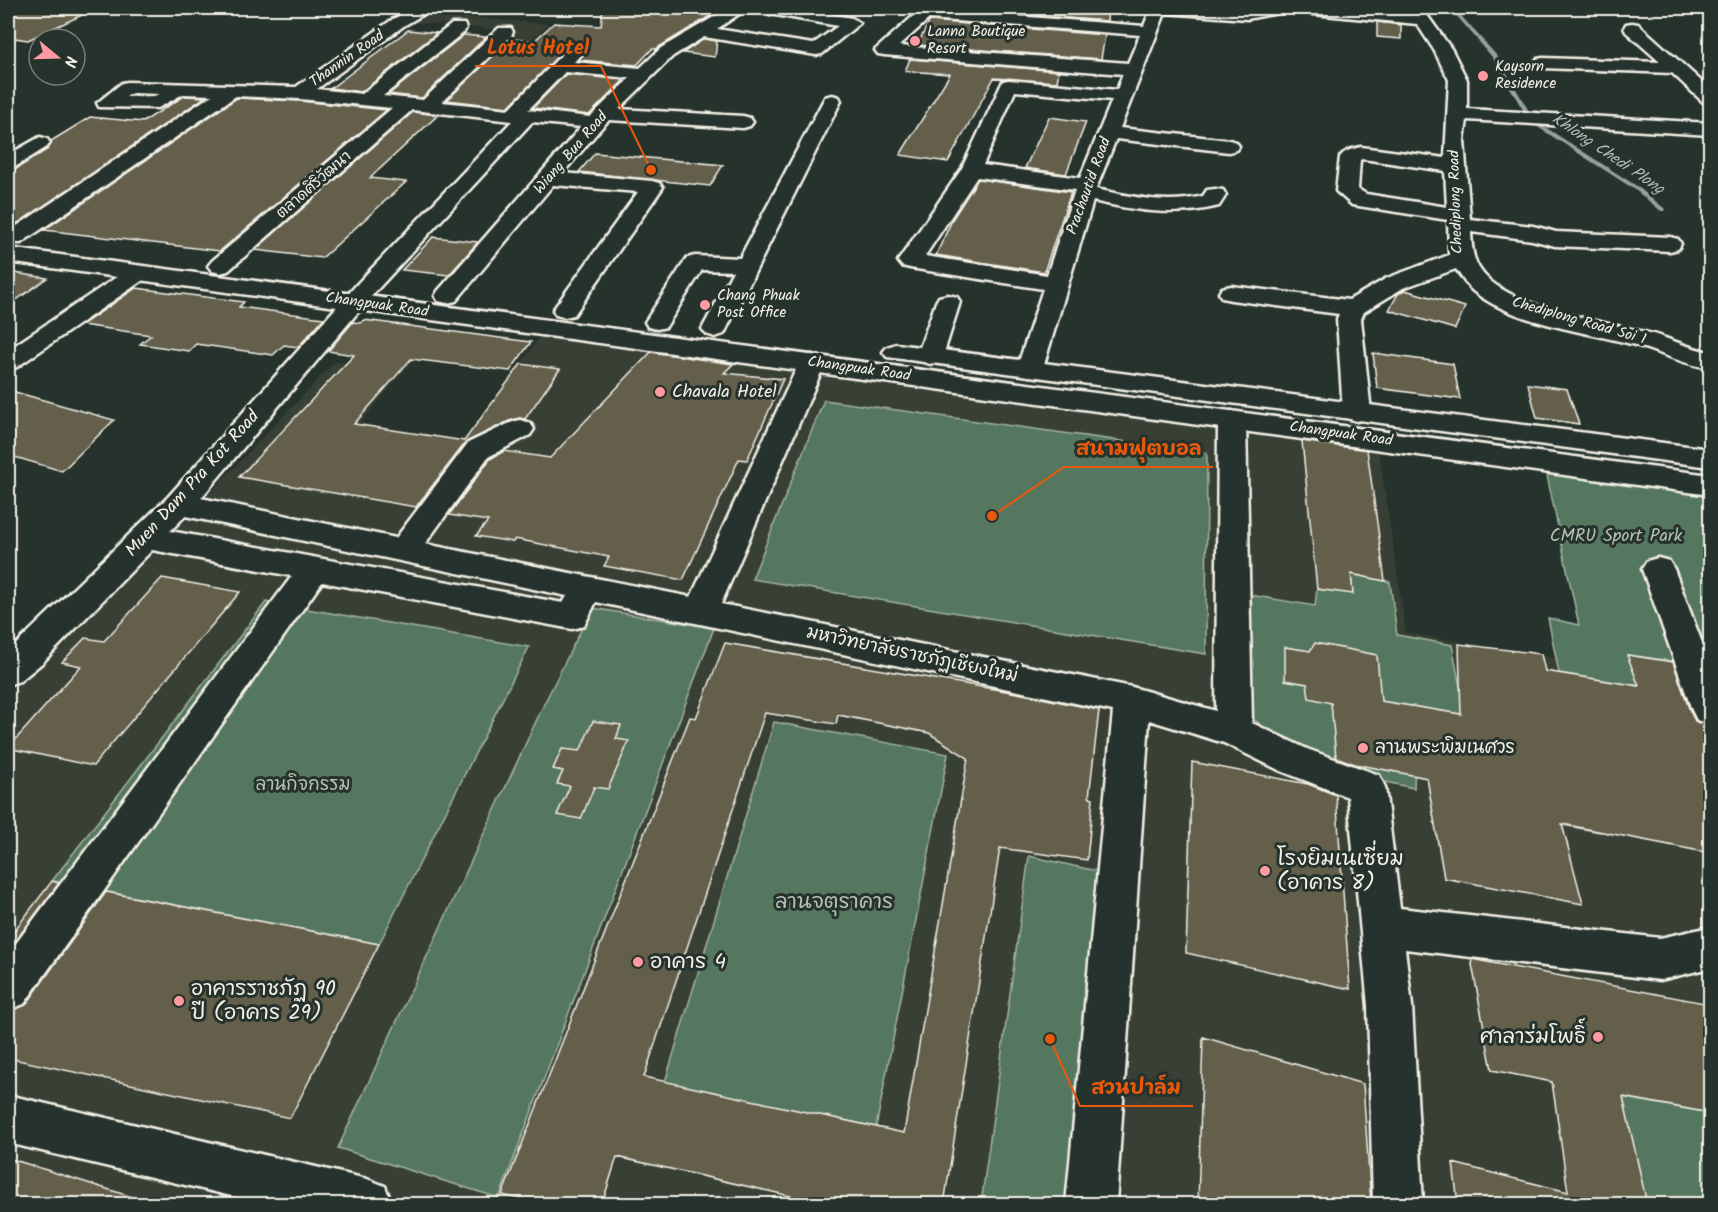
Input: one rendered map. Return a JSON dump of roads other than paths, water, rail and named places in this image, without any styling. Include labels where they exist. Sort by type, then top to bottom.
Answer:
[{"type":"street","name":"Thannin Road","points":[[300,93],[399,22],[426,8]]},
{"type":"street","name":"Wiang Bua Road","points":[[447,296],[599,119],[644,74],[667,52],[740,8]]},
{"type":"street","points":[[701,31],[816,50],[852,24],[764,8]]},
{"type":"street","name":"Prachautid Road","points":[[1030,368],[1085,189],[1159,8]]},
{"type":"street","points":[[1166,8],[1247,14],[1282,8]]},
{"type":"street","points":[[1303,8],[1417,13]]},
{"type":"street","name":"Chediplong Road","points":[[1353,308],[1395,283],[1461,259],[1454,140],[1458,114],[1458,80],[1443,50],[1417,13]]},
{"type":"street","points":[[1134,69],[884,51],[925,14],[1150,31]]},
{"type":"street","points":[[399,22],[470,29]]},
{"type":"street","points":[[1632,28],[1710,98]]},
{"type":"street","points":[[366,100],[470,29]]},
{"type":"street","name":"ตลาดศิริวัฒนา","points":[[220,266],[505,32],[470,29]]},
{"type":"street","name":"Muen Dam Pra Kot Road","points":[[8,671],[30,654],[179,504],[575,51]]},
{"type":"street","points":[[1543,63],[1677,68]]},
{"type":"street","points":[[560,66],[644,74]]},
{"type":"street","points":[[1056,284],[910,261],[971,170],[1009,85],[1123,96]]},
{"type":"street","points":[[181,88],[230,92],[300,93],[520,116],[743,122]]},
{"type":"street","points":[[9,244],[230,92]]},
{"type":"street","points":[[715,329],[832,101]]},
{"type":"street","points":[[1458,114],[1544,121],[1710,129]]},
{"type":"street","points":[[1108,132],[1229,146]]},
{"type":"street","points":[[8,163],[40,143]]},
{"type":"street","points":[[1455,166],[1361,153],[1350,157],[1347,191],[1360,200],[1533,232],[1555,239],[1670,244]]},
{"type":"street","points":[[971,170],[1085,189],[1153,207],[1189,208],[1211,201],[1215,195]]},
{"type":"street","points":[[549,178],[652,187],[565,310]]},
{"type":"street","name":"Changpuak Road","points":[[9,244],[220,266],[361,294],[812,363],[1710,485]]},
{"type":"street","name":"Changpuak Road","points":[[9,244],[138,273],[361,294],[447,296],[1030,368],[1710,458]]},
{"type":"street","name":"Chediplong Road Soi 1","points":[[1461,259],[1481,285],[1507,300],[1572,321],[1647,340],[1700,359],[1710,360]]},
{"type":"street","points":[[657,322],[695,263],[748,265]]},
{"type":"street","points":[[8,361],[138,273]]},
{"type":"street","points":[[1231,293],[1353,308],[1349,319],[1357,412]]},
{"type":"street","points":[[930,356],[948,302]]},
{"type":"street","points":[[701,612],[812,363]]},
{"type":"street","points":[[1232,420],[1234,731]]},
{"type":"street","points":[[404,550],[478,450],[519,429]]},
{"type":"street","name":"มหาวิทยาลัยราชภัฏเชียงใหม่","points":[[179,504],[1132,700],[1234,731],[1294,760],[1366,787],[1383,926]]},
{"type":"street","points":[[146,538],[572,617],[587,589]]},
{"type":"street","points":[[1658,569],[1710,710]]},
{"type":"street","points":[[8,989],[314,570]]},
{"type":"street","points":[[1091,1204],[1132,700]]},
{"type":"street","points":[[1398,1204],[1390,1006],[1383,926],[1660,959],[1710,948]]},
{"type":"street","points":[[8,1119],[368,1204]]},
{"type":"waterway","name":"Khlong Chedi Plong","points":[[1452,8],[1495,57],[1532,121],[1636,188],[1663,210]]},
{"type":"place","name":"Lanna Boutique Resort","points":[[915,41]]},
{"type":"place","name":"Kaysorn Residence","points":[[1483,76]]},
{"type":"place","name":"Lotus Hotel","points":[[651,170]]},
{"type":"place","name":"Chang Phuak Post Office","points":[[705,305]]},
{"type":"place","name":"Chavala Hotel","points":[[660,392]]},
{"type":"place","name":"สนามฟุตบอล","points":[[992,516]]},
{"type":"place","name":"ลานพระพิฆเนศวร","points":[[1363,748]]},
{"type":"place","name":"โรงยิมเนเซี่ยม (อาคาร 8)","points":[[1265,871]]},
{"type":"place","name":"อาคาร 4","points":[[638,962]]},
{"type":"place","name":"อาคารราชภัฏ 90 ปี (อาคาร 29)","points":[[179,1001]]},
{"type":"place","name":"ศาลาร่มโพธิ์","points":[[1598,1037]]},
{"type":"place","name":"สวนปาล์ม","points":[[1050,1039]]},
{"type":"park label","name":"CMRU Sport Park","points":[[1616,536]]},
{"type":"park label","name":"ลานกิจกรรม","points":[[303,785]]},
{"type":"park label","name":"ลานจตุราคาร","points":[[834,902]]}]
